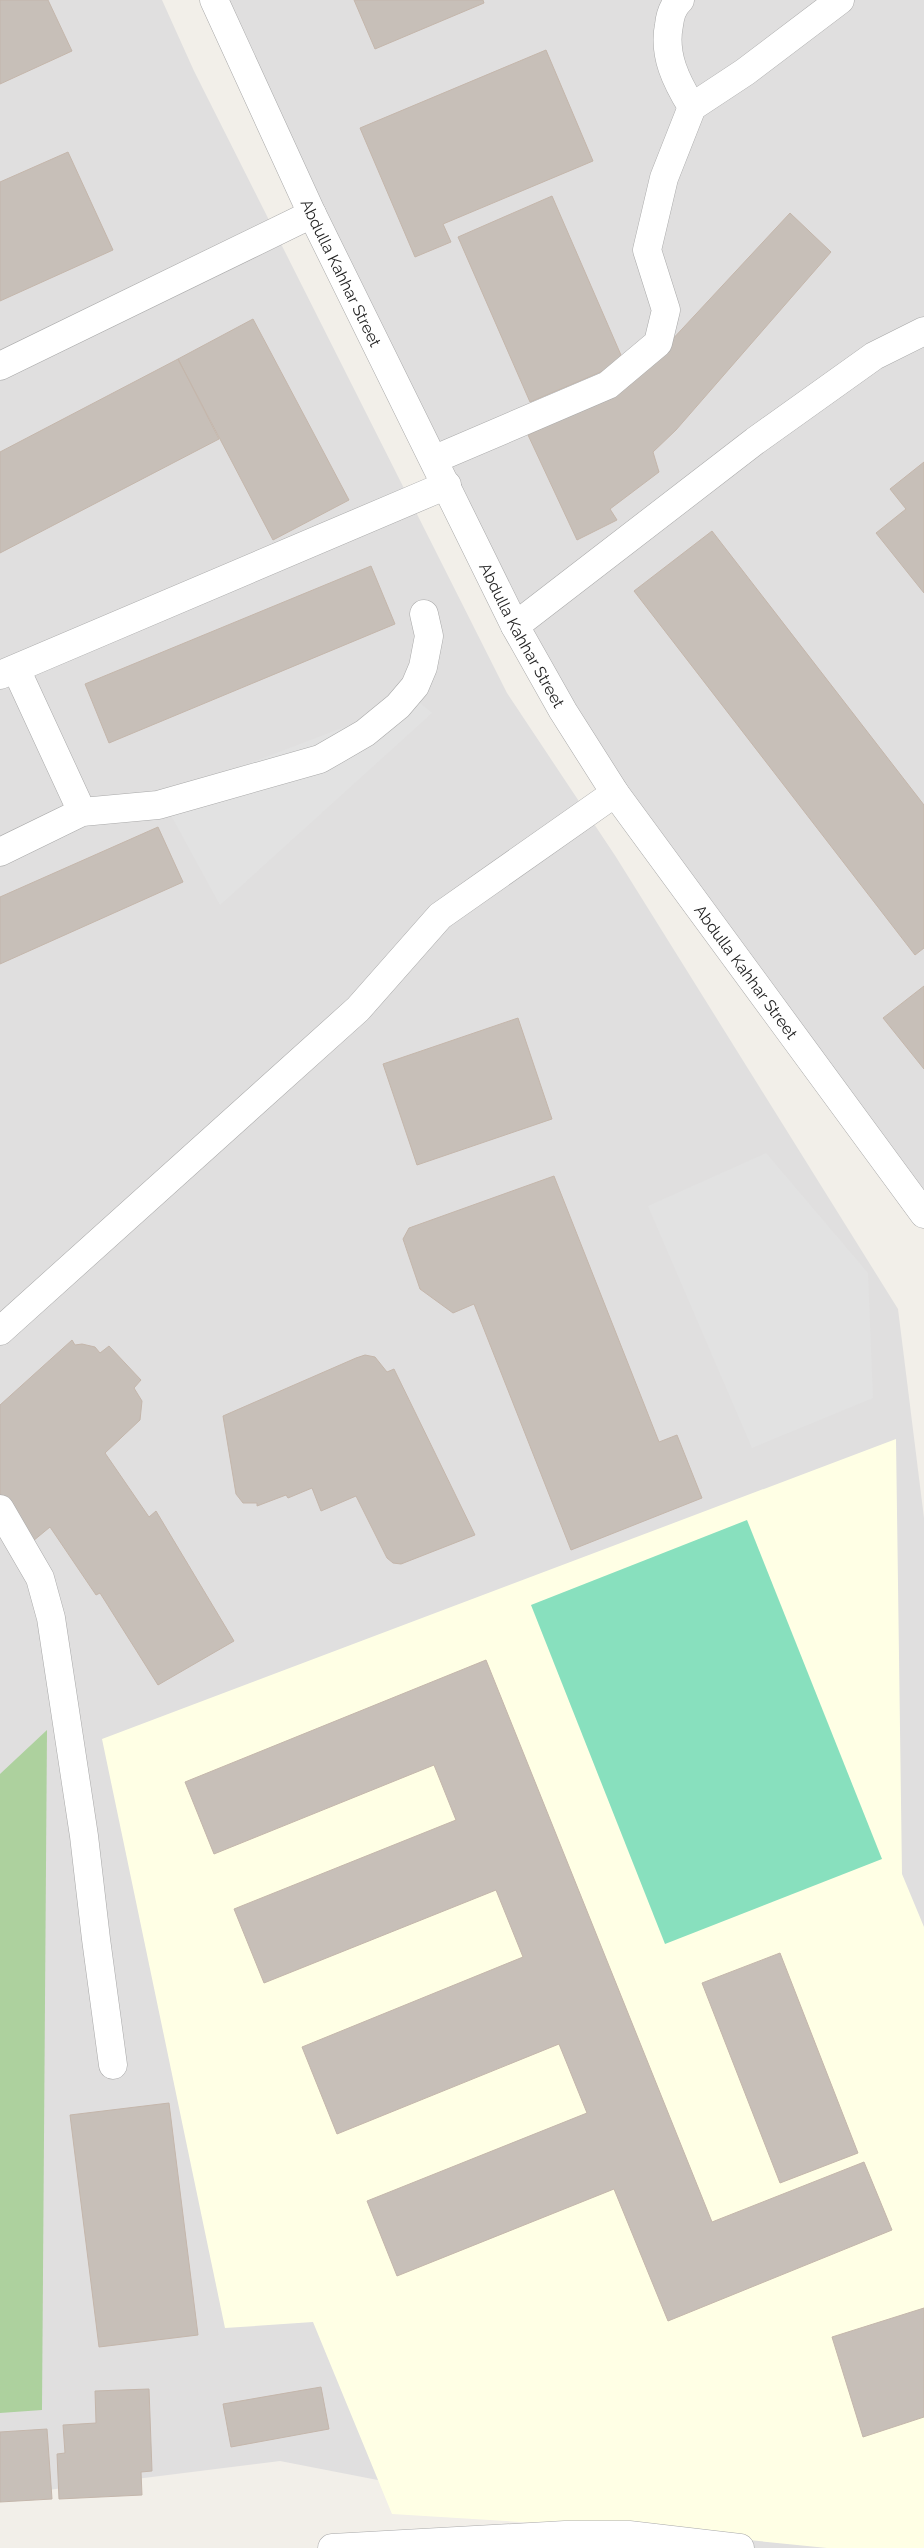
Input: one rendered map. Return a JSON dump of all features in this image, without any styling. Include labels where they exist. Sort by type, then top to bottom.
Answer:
[{"type":"street","name":"Abdulla Kahhar Street","points":[[214,0],[312,214],[435,459],[515,626],[563,711],[615,792],[924,1214]]},
{"type":"street","points":[[680,0],[670,15],[665,42],[675,79],[692,107]]},
{"type":"street","points":[[435,459],[608,385],[658,343],[666,310],[646,250],[664,178],[692,107],[745,72],[840,0]]},
{"type":"street","points":[[0,366],[312,214]]},
{"type":"street","points":[[515,626],[755,441],[874,356],[924,331]]},
{"type":"street","points":[[82,812],[8,672],[447,486]]},
{"type":"street","points":[[0,852],[82,812],[158,805],[320,759],[365,732],[398,706],[415,686],[423,667],[429,636],[424,614]]},
{"type":"street","points":[[0,1331],[358,1009],[440,916],[615,792]]},
{"type":"street","points":[[0,1509],[40,1578],[52,1618],[84,1836],[113,2065]]},
{"type":"street","points":[[332,2548],[565,2534],[629,2535],[740,2548]]},
{"type":"shaded area","points":[[0,0],[162,0],[194,71],[507,693],[616,857],[898,1309],[924,1518],[924,2548],[728,2548],[280,2461],[0,2496]]},
{"type":"shaded area","points":[[214,0],[924,0],[924,1214],[588,752]]},
{"type":"shaded area","points":[[400,686],[432,713],[220,905],[161,797],[363,720]]},
{"type":"shaded area","points":[[766,1153],[868,1273],[873,1398],[752,1448],[648,1206]]},
{"type":"shaded area","points":[[896,1439],[902,1874],[924,1927],[924,2548],[827,2548],[650,2530],[392,2514],[313,2322],[225,2328],[102,1739]]},
{"type":"green space","points":[[747,1520],[882,1859],[665,1944],[531,1605]]},
{"type":"green space","points":[[47,1730],[42,2410],[0,2413],[0,1774]]},
{"type":"building","points":[[0,0],[48,0],[72,51],[0,84]]},
{"type":"building","points":[[354,0],[483,0],[484,3],[375,49]]},
{"type":"building","points":[[546,50],[593,161],[443,224],[451,242],[415,257],[360,128]]},
{"type":"building","points":[[68,152],[113,250],[0,301],[0,182]]},
{"type":"building","points":[[552,196],[624,362],[530,402],[458,237]]},
{"type":"building","points":[[790,213],[831,252],[676,430],[653,452],[659,472],[610,509],[617,520],[577,540],[528,435],[629,386]]},
{"type":"building","points":[[253,319],[349,500],[273,540],[178,359]]},
{"type":"building","points":[[178,359],[219,439],[0,553],[0,452]]},
{"type":"building","points":[[924,462],[924,593],[876,533],[906,509],[890,489]]},
{"type":"building","points":[[712,531],[924,805],[924,948],[915,955],[634,591]]},
{"type":"building","points":[[371,566],[395,624],[109,743],[85,684]]},
{"type":"building","points":[[158,827],[183,882],[0,964],[0,897]]},
{"type":"building","points":[[924,986],[924,1069],[883,1018]]},
{"type":"building","points":[[518,1018],[552,1119],[417,1165],[383,1064]]},
{"type":"building","points":[[554,1176],[659,1442],[677,1435],[702,1498],[571,1550],[474,1304],[453,1313],[420,1289],[403,1239],[409,1228]]},
{"type":"building","points":[[72,1340],[75,1345],[82,1344],[95,1347],[100,1353],[109,1346],[141,1380],[134,1388],[142,1401],[140,1420],[105,1453],[149,1517],[156,1511],[234,1641],[158,1685],[100,1593],[96,1595],[50,1527],[33,1541],[0,1513],[0,1405]]},
{"type":"building","points":[[365,1355],[375,1357],[387,1372],[394,1369],[475,1535],[401,1564],[393,1563],[387,1558],[356,1496],[321,1511],[312,1488],[288,1498],[286,1495],[257,1506],[257,1503],[243,1503],[236,1494],[223,1416]]},
{"type":"building","points":[[486,1660],[712,2222],[864,2162],[892,2230],[668,2321],[614,2189],[397,2276],[367,2201],[587,2113],[559,2044],[337,2134],[302,2047],[523,1957],[496,1890],[264,1983],[234,1909],[456,1820],[434,1765],[214,1854],[185,1782]]},
{"type":"building","points":[[780,1953],[858,2153],[780,2183],[702,1983]]},
{"type":"building","points":[[169,2103],[198,2335],[99,2347],[70,2115]]},
{"type":"building","points":[[924,2308],[924,2417],[863,2437],[832,2337]]},
{"type":"building","points":[[321,2387],[329,2429],[231,2447],[223,2404]]},
{"type":"building","points":[[149,2389],[152,2471],[141,2472],[142,2495],[59,2499],[57,2454],[65,2453],[63,2425],[96,2423],[95,2391]]},
{"type":"building","points":[[47,2429],[52,2499],[0,2502],[0,2432]]}]
